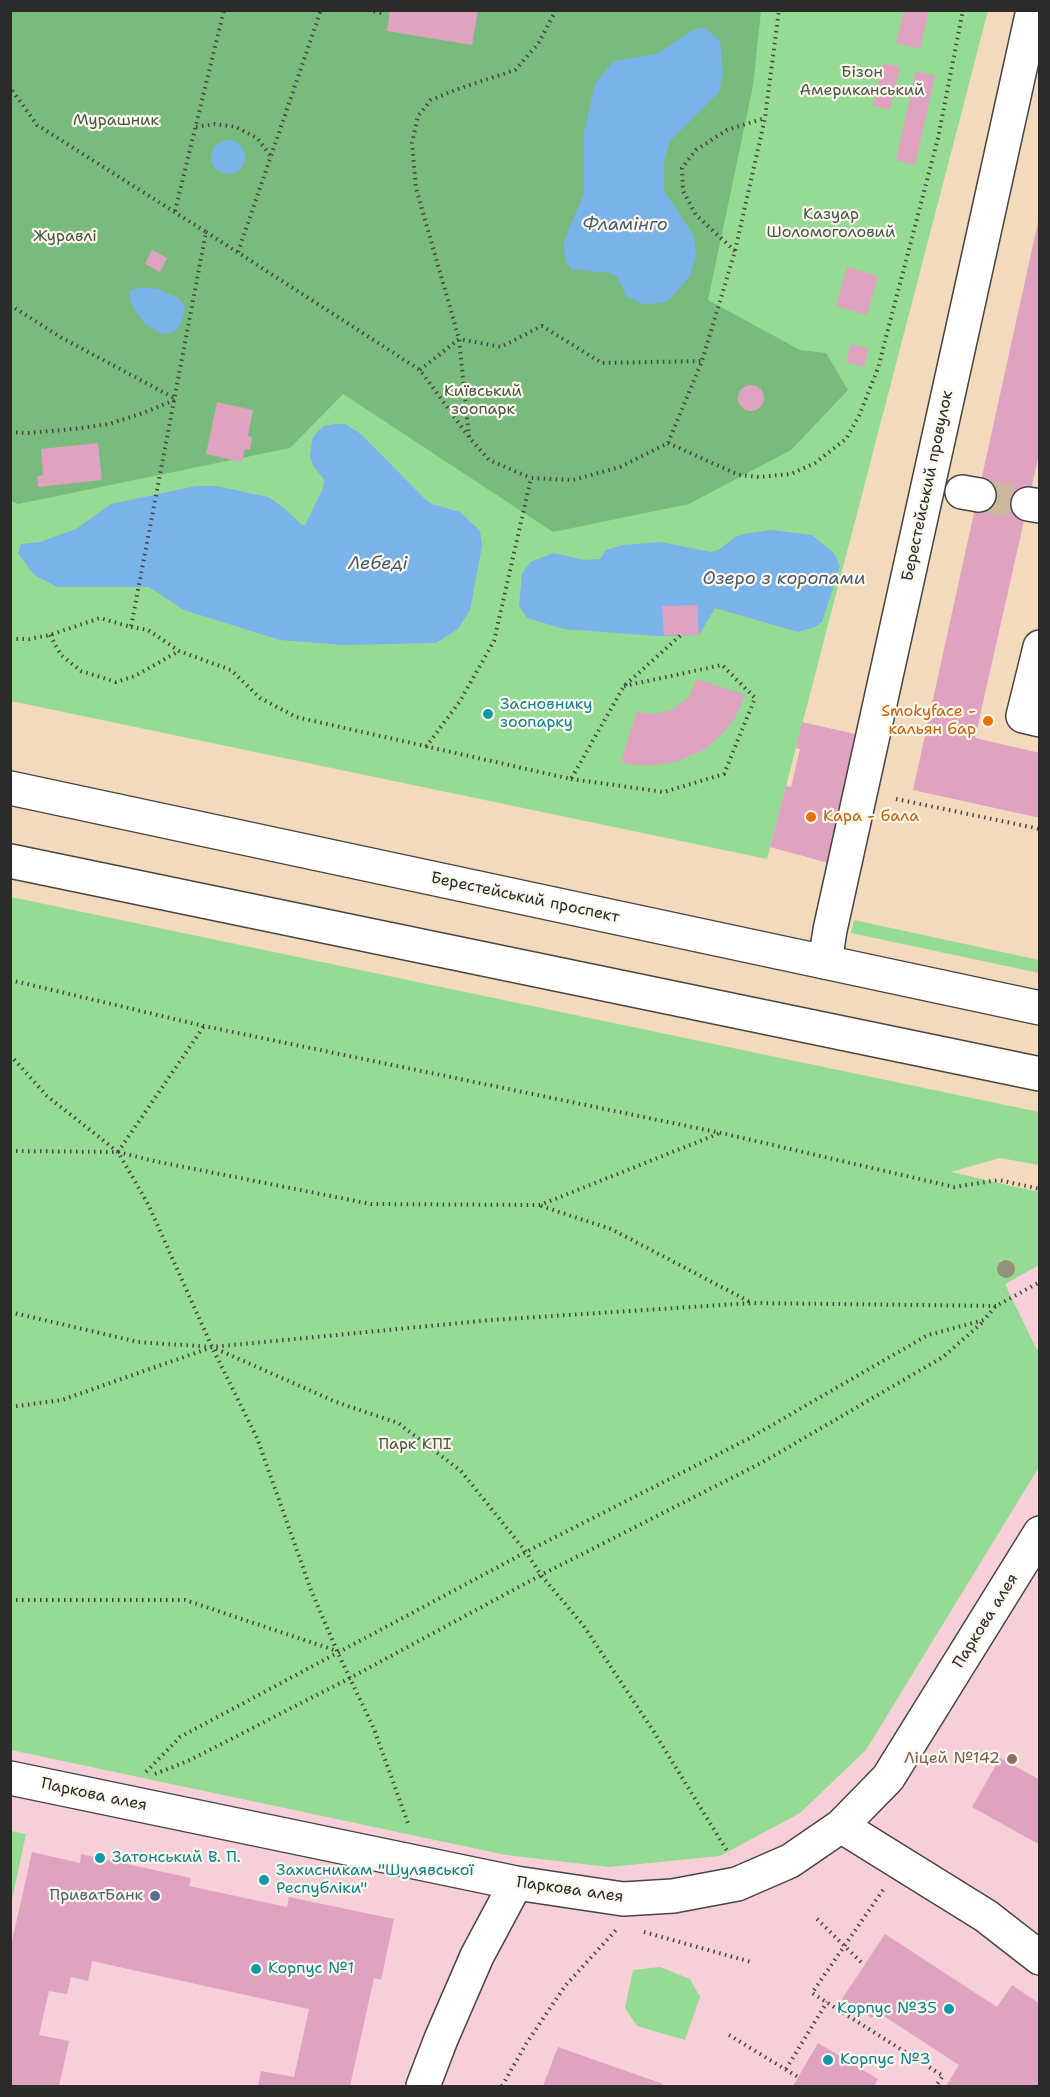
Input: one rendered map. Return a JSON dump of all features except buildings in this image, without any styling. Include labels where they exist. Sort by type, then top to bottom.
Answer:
[{"type":"street","name":"Берестейський провулок","points":[[825,962],[830,930],[1033,10]]},
{"type":"street","points":[[1040,647],[1023,717],[1040,720]]},
{"type":"street","name":"Берестейський проспект","points":[[10,788],[1040,1008]]},
{"type":"street","points":[[10,861],[1040,1074]]},
{"type":"street","name":"Паркова алея","points":[[10,1778],[516,1883],[623,1899],[673,1896],[737,1884],[790,1861],[841,1826],[888,1778],[1040,1533]]},
{"type":"street","points":[[841,1826],[986,1916],[1040,1958]]},
{"type":"street","points":[[423,2086],[477,1956],[516,1883]]},
{"type":"path","points":[[175,211],[224,10]]},
{"type":"path","points":[[238,252],[321,10]]},
{"type":"path","points":[[368,10],[385,14]]},
{"type":"path","points":[[469,438],[459,339],[416,188],[411,143],[418,116],[431,100],[515,70],[538,44],[556,10]]},
{"type":"path","points":[[10,85],[37,125],[175,211],[420,370],[469,438],[489,460],[531,478],[573,480],[620,467],[668,443],[702,361],[735,251],[765,118],[778,10]]},
{"type":"path","points":[[668,443],[740,475],[759,477],[791,474],[814,463],[846,439],[859,416],[878,368],[938,138],[963,10]]},
{"type":"path","points":[[735,251],[696,215],[683,191],[682,168],[696,150],[727,130],[765,118]]},
{"type":"path","points":[[196,127],[215,124],[236,126],[257,138],[271,155]]},
{"type":"path","points":[[132,627],[206,232]]},
{"type":"path","points":[[10,305],[62,338],[176,399]]},
{"type":"path","points":[[420,370],[459,339],[501,347],[542,326],[602,363],[702,361]]},
{"type":"path","points":[[10,432],[28,433],[109,424],[176,399]]},
{"type":"path","points":[[426,747],[460,702],[494,641],[531,478]]},
{"type":"path","points":[[10,639],[29,639],[51,635],[100,618],[148,630],[179,651],[231,670],[261,698],[296,717],[571,779],[664,792],[724,774],[755,698],[722,665],[624,686]]},
{"type":"path","points":[[51,635],[61,655],[81,671],[116,682],[135,676],[179,651]]},
{"type":"path","points":[[571,779],[624,686],[681,635]]},
{"type":"path","points":[[896,799],[1040,830]]},
{"type":"path","points":[[10,980],[204,1026],[721,1133],[954,1187],[999,1180],[1040,1189]]},
{"type":"path","points":[[118,1152],[204,1026]]},
{"type":"path","points":[[10,1055],[46,1096],[118,1152],[148,1204],[212,1347],[257,1438],[311,1590],[374,1729],[410,1829]]},
{"type":"path","points":[[540,1205],[721,1133]]},
{"type":"path","points":[[10,1151],[118,1152],[371,1204],[540,1205],[611,1230],[753,1303]]},
{"type":"path","points":[[984,1320],[928,1335],[748,1439],[337,1651],[180,1737],[147,1775],[190,1760],[773,1456],[943,1358],[984,1320],[996,1306],[1040,1282]]},
{"type":"path","points":[[10,1312],[138,1342],[212,1347],[491,1320],[753,1303],[996,1306]]},
{"type":"path","points":[[10,1407],[62,1400],[212,1347],[336,1402],[398,1423],[461,1471],[589,1634],[654,1732],[733,1860]]},
{"type":"path","points":[[10,1600],[185,1600],[337,1651]]},
{"type":"path","points":[[883,1889],[812,1993],[943,2076],[936,2086]]},
{"type":"path","points":[[817,1918],[864,1965]]},
{"type":"path","points":[[502,2086],[526,2044],[565,1986],[620,1925]]},
{"type":"path","points":[[642,1932],[751,1962]]},
{"type":"path","points":[[786,2069],[827,2002]]},
{"type":"path","points":[[729,2035],[798,2077]]},
{"type":"shaded area","name":"Парк КПІ","points":[[11,965],[1039,1192],[1039,2086],[11,2086]]},
{"type":"green space","name":"Київський зоопарк","points":[[11,11],[988,11],[767,859],[11,701]]},
{"type":"green space","points":[[11,11],[761,11],[753,86],[708,300],[800,350],[826,353],[848,390],[791,450],[689,504],[553,532],[343,394],[290,448],[18,504],[11,501]]},
{"type":"green space","name":"Парк КПІ","points":[[11,897],[1039,1112],[1039,1165],[1000,1158],[951,1172],[1039,1192],[1039,1265],[1005,1284],[1036,1348],[1039,1349],[1039,1467],[866,1750],[800,1813],[720,1856],[609,1867],[506,1855],[11,1750]]},
{"type":"green space","points":[[854,920],[1039,960],[1039,973],[851,933]]},
{"type":"green space","points":[[10,1831],[26,1834],[11,1904]]},
{"type":"green space","points":[[660,1967],[690,1979],[700,1997],[685,2040],[637,2026],[625,2008],[633,1970]]},
{"type":"water","name":"Фламінго","points":[[705,28],[720,41],[723,72],[719,92],[670,141],[664,161],[664,191],[694,236],[696,256],[690,276],[671,298],[663,303],[643,304],[626,296],[618,278],[610,273],[571,269],[565,261],[564,241],[584,193],[584,133],[595,84],[614,61],[656,54],[695,29]]},
{"type":"water","points":[[228,140],[240,145],[245,157],[240,169],[228,174],[216,169],[211,157],[216,145]]},
{"type":"water","points":[[140,287],[158,289],[180,299],[185,309],[180,326],[172,333],[161,334],[147,325],[136,313],[129,292]]},
{"type":"water","name":"Лебеді","points":[[345,424],[361,434],[425,499],[432,504],[460,512],[480,531],[482,546],[470,610],[458,629],[436,643],[343,645],[280,640],[184,610],[149,587],[57,587],[34,575],[18,553],[21,544],[40,542],[76,529],[111,504],[196,486],[216,486],[268,497],[302,525],[305,525],[323,488],[324,480],[313,465],[310,456],[312,440],[324,426]]},
{"type":"water","name":"Озеро з коропами","points":[[771,530],[812,535],[834,553],[840,566],[822,622],[815,627],[798,632],[715,608],[699,635],[656,636],[564,629],[527,618],[519,605],[522,574],[530,562],[554,553],[584,560],[600,559],[606,550],[623,545],[661,542],[711,552],[720,549],[735,537]]},
{"type":"tunnel","points":[[979,495],[1028,504]]},
{"type":"place","name":"Засновнику зоопарку","points":[[488,714]]},
{"type":"place","name":"Smokyface - кальян бар","points":[[988,721]]},
{"type":"place","name":"Кара - бала","points":[[811,817]]},
{"type":"place","name":"Ліцей №142","points":[[1012,1759]]},
{"type":"place","name":"Затонський В. П.","points":[[100,1858]]},
{"type":"place","name":"Захисникам \"Шулявської Республіки\"","points":[[264,1880]]},
{"type":"place","name":"ПриватБанк","points":[[155,1896]]},
{"type":"place","name":"Корпус №1","points":[[256,1969]]},
{"type":"place","name":"Корпус №35","points":[[949,2009]]},
{"type":"place","name":"Корпус №3","points":[[828,2060]]},
{"type":"park label","name":"Бізон Американський","points":[[862,82]]},
{"type":"park label","name":"Мурашник","points":[[116,121]]},
{"type":"park label","name":"Казуар Шоломоголовий","points":[[831,224]]},
{"type":"park label","name":"Журавлі","points":[[65,237]]}]
